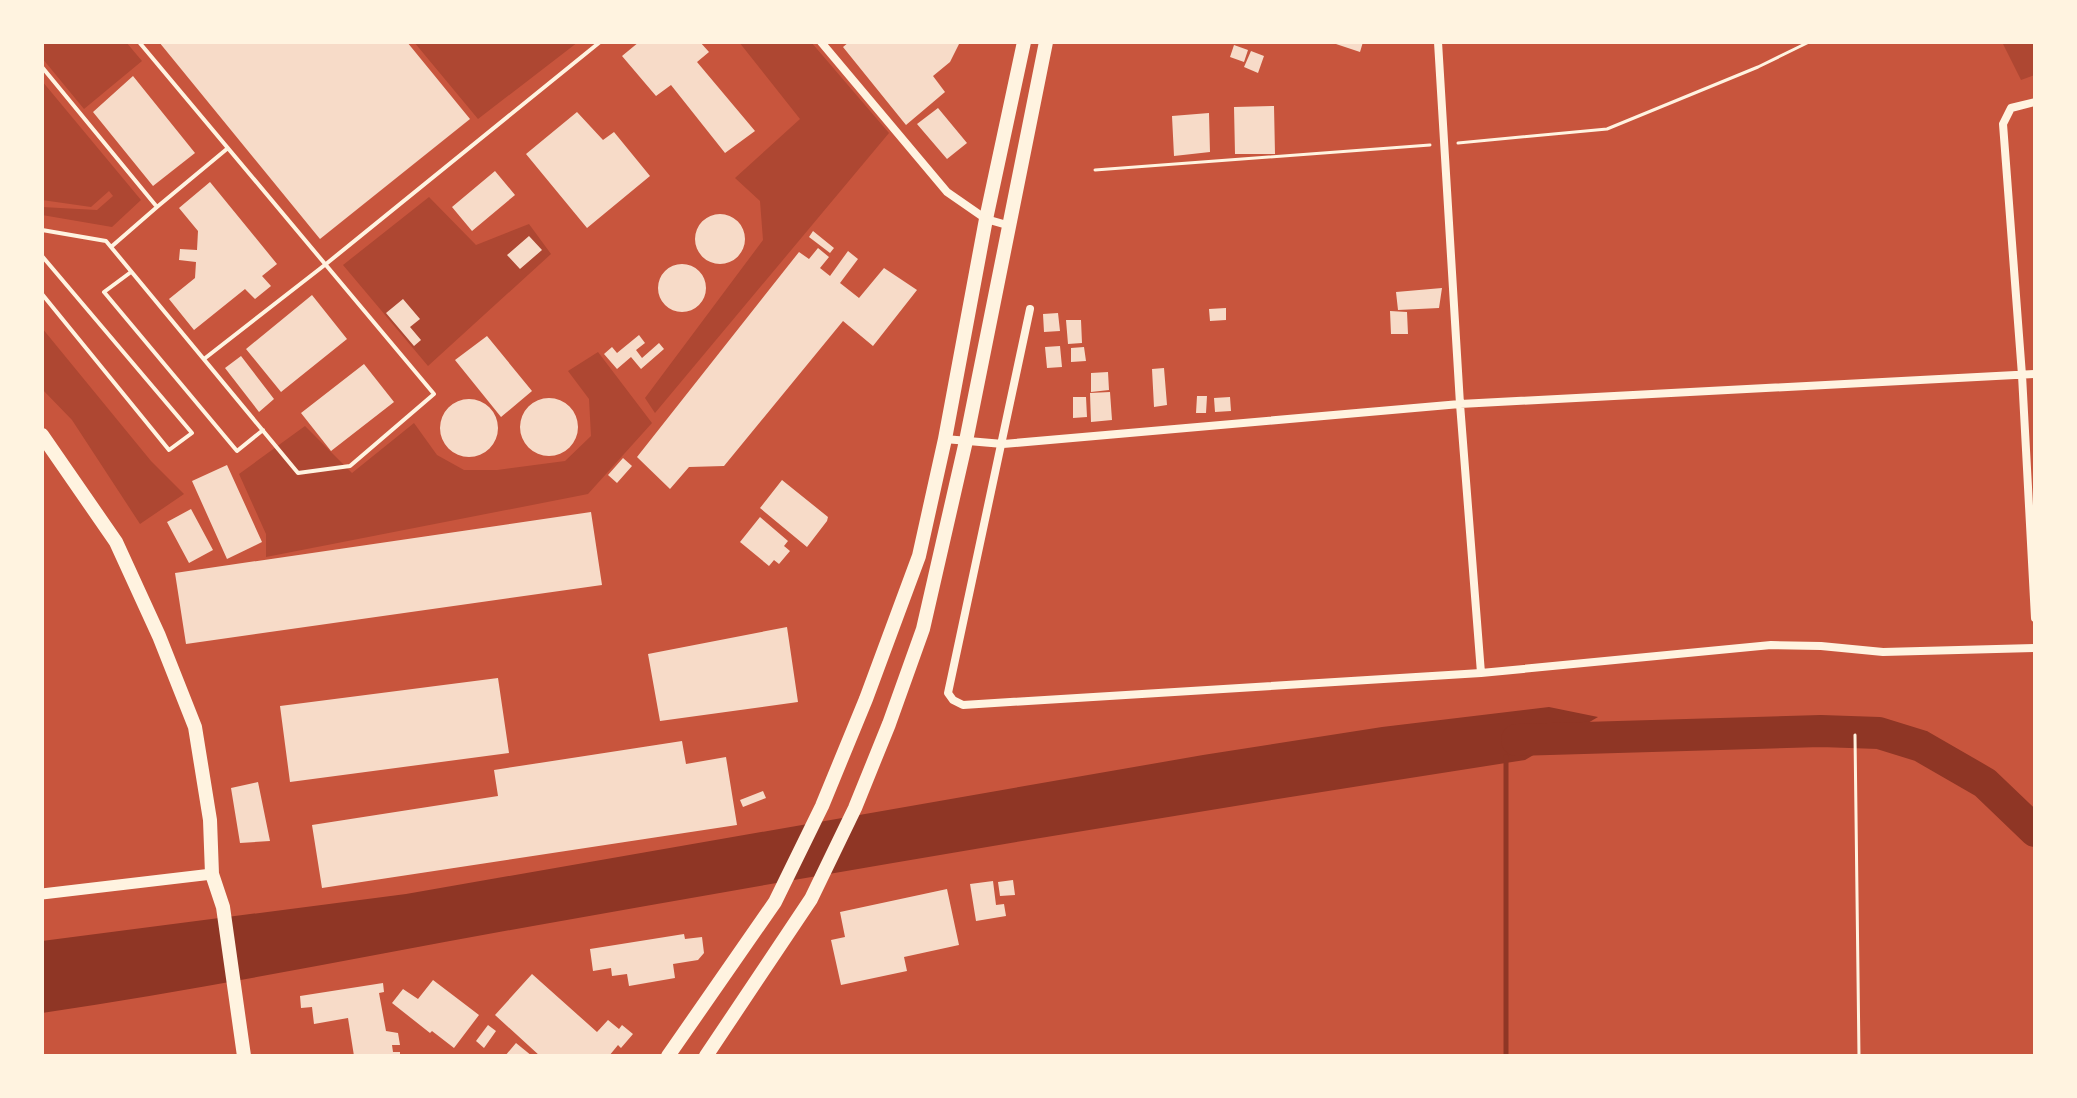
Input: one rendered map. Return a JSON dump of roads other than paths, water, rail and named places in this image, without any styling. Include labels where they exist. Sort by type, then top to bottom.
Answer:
[{"type":"main road","points":[[668,1056],[749,944],[775,902],[822,806],[919,556],[1024,42]]},
{"type":"main road","points":[[706,1056],[811,899],[855,808],[923,629],[966,441],[1046,42]]},
{"type":"main road","points":[[42,435],[116,542],[159,636],[195,727],[210,820],[212,874],[223,907],[244,1056]]},
{"type":"street","points":[[821,42],[947,192],[986,219],[1007,225]]},
{"type":"street","points":[[1438,42],[1460,404],[1481,673]]},
{"type":"street","points":[[2035,102],[2011,108],[2003,124],[2022,375],[2035,618]]},
{"type":"street","points":[[1030,309],[948,693],[963,705],[1481,673],[1771,645],[1883,652],[2035,648]]},
{"type":"street","points":[[945,439],[1003,444],[1460,404],[2035,374]]},
{"type":"street","points":[[42,894],[212,874]]},
{"type":"lane","points":[[42,230],[106,241],[298,473],[350,466],[434,394],[139,42]]},
{"type":"lane","points":[[204,359],[600,42]]},
{"type":"lane","points":[[42,67],[157,207]]},
{"type":"lane","points":[[111,247],[228,148]]},
{"type":"lane","points":[[42,256],[192,433],[169,450],[42,294]]},
{"type":"lane","points":[[131,272],[104,292],[237,451],[263,430]]},
{"type":"waterway","points":[[1517,740],[1821,731],[1879,733],[1921,746],[1985,783],[2035,831]]},
{"type":"waterway","points":[[1506,757],[1506,1056]]}]
